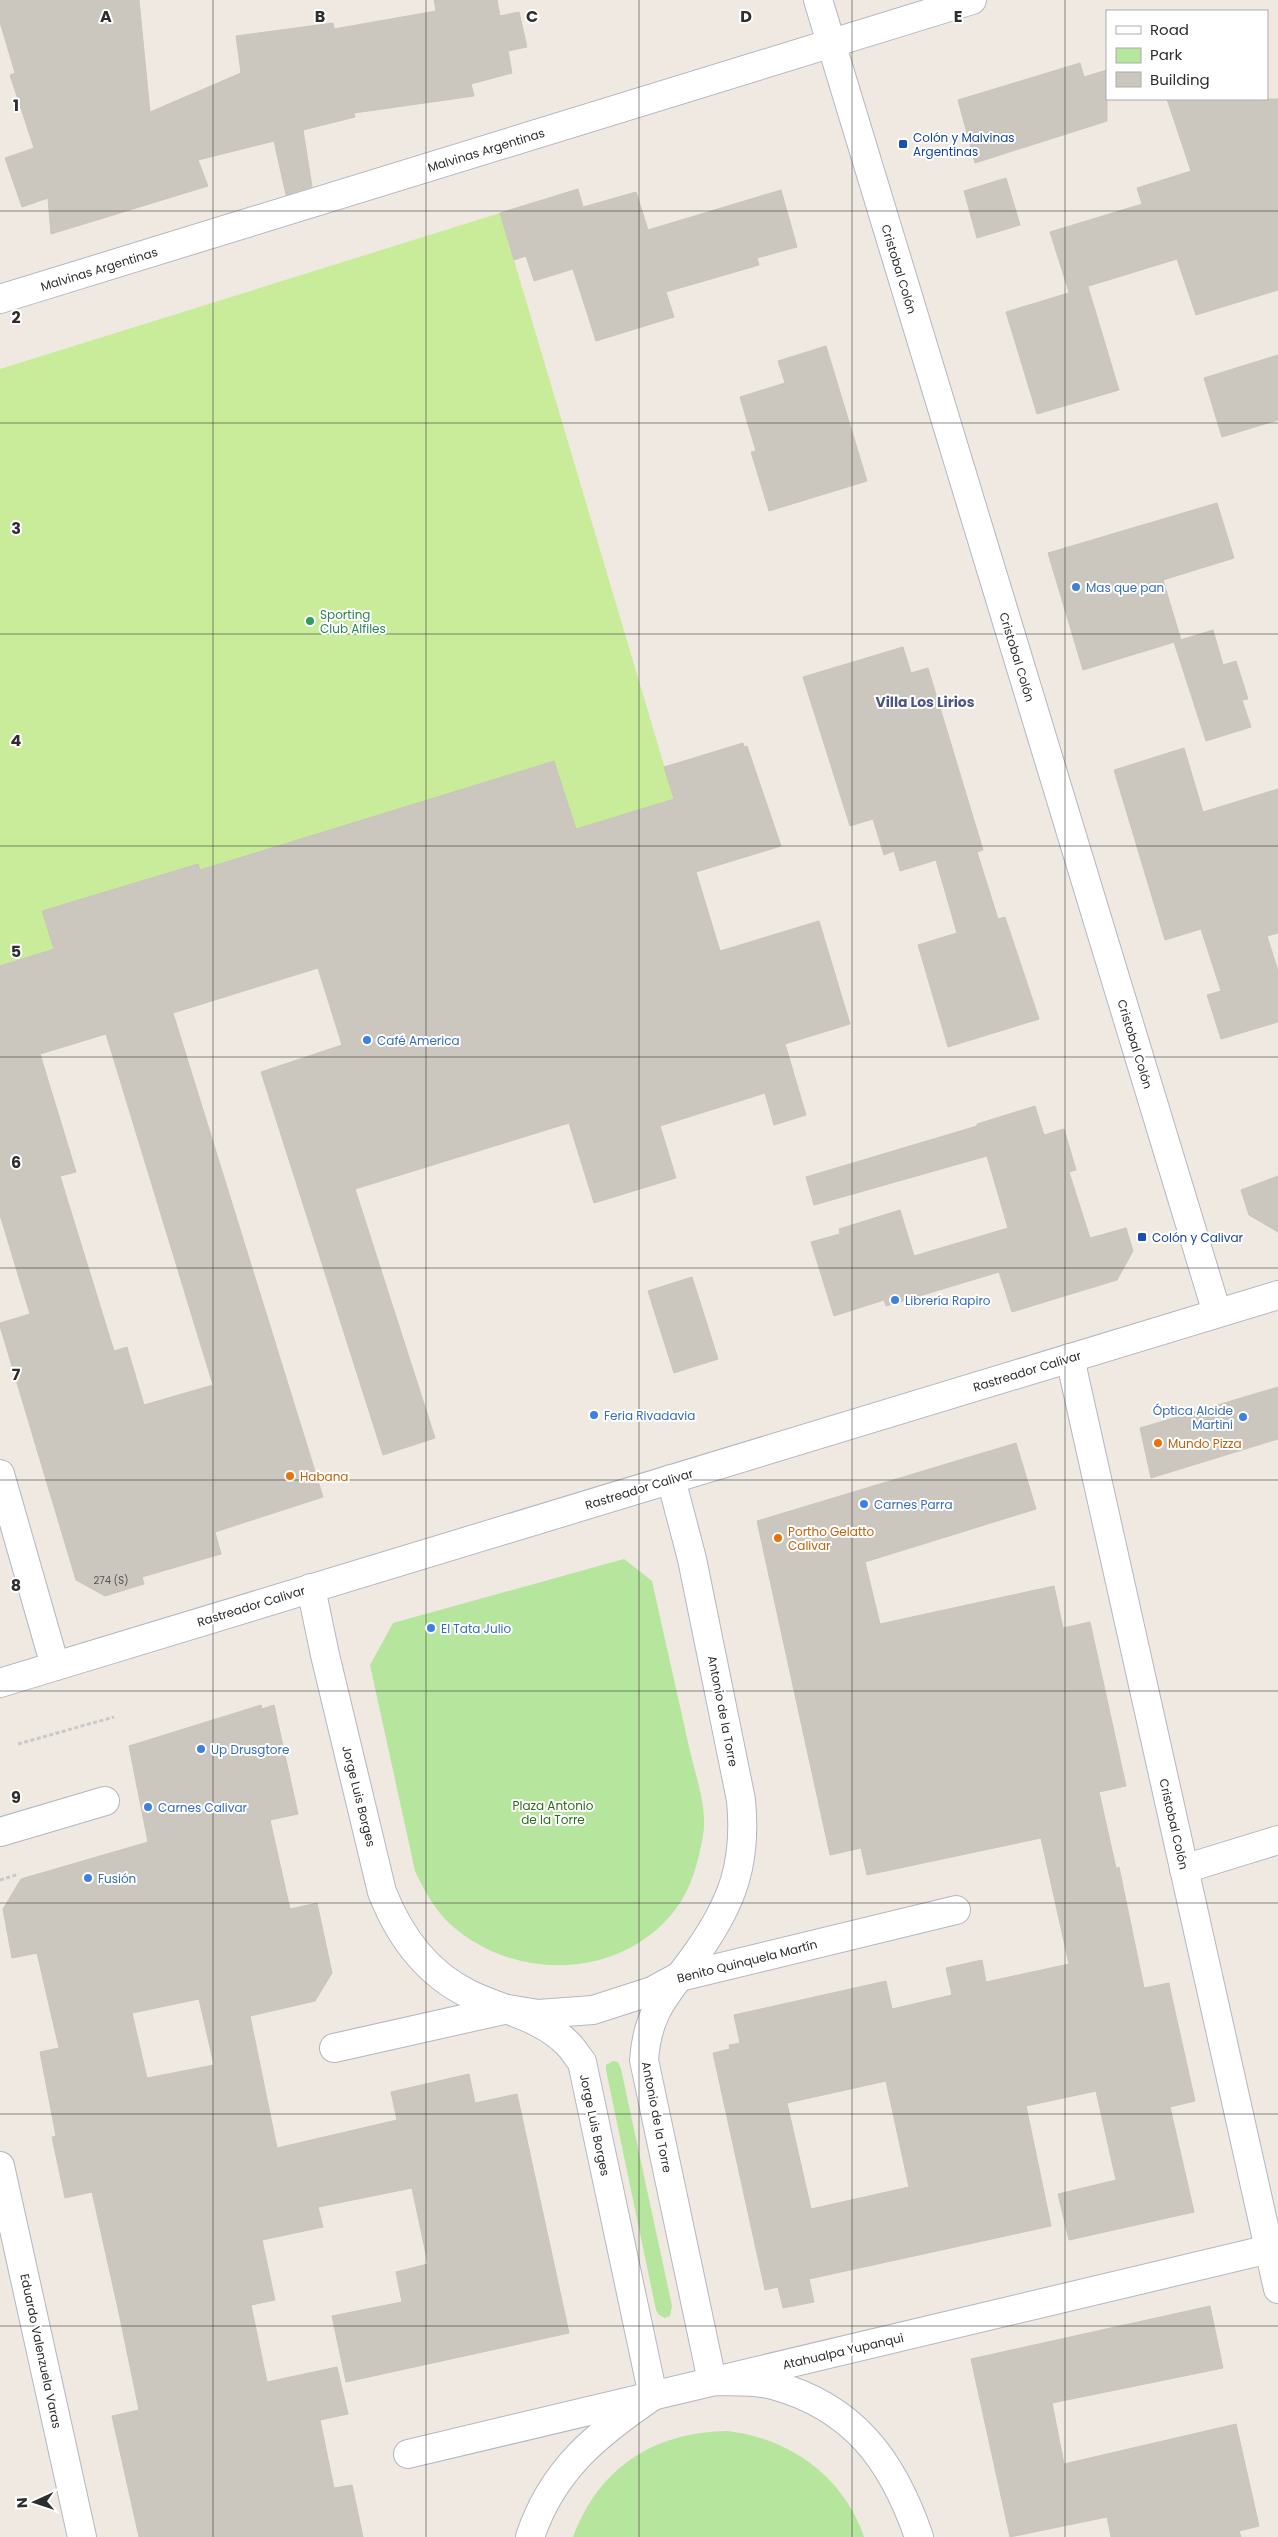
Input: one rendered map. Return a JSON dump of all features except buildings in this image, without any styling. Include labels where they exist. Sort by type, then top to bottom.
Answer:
[{"type":"street","name":"Cristobal Colón","points":[[818,0],[1217,1313]]},
{"type":"street","name":"Malvinas Argentinas","points":[[0,299],[972,0]]},
{"type":"street","name":"Rastreador Calivar","points":[[0,1683],[1278,1295]]},
{"type":"street","name":"Cristobal Colón","points":[[1070,1358],[1184,1868],[1274,2248],[1278,2289]]},
{"type":"street","points":[[0,1474],[55,1666]]},
{"type":"street","name":"Antonio de la Torre","points":[[671,1479],[696,1578],[741,1800],[744,1833],[740,1867],[728,1899],[710,1934],[664,1995],[645,2038],[644,2060],[712,2381]]},
{"type":"street","name":"Jorge Luis Borges","points":[[312,1588],[325,1655],[382,1892],[393,1918],[419,1956],[447,1980],[469,1994],[508,2009],[549,2029],[568,2044],[582,2062],[653,2396]]},
{"type":"street","points":[[0,1832],[105,1801]]},
{"type":"street","points":[[1184,1868],[1278,1840]]},
{"type":"street","name":"Benito Quinquela Martín","points":[[334,2048],[508,2009],[538,2014],[593,2010],[652,1991],[676,1978],[956,1910]]},
{"type":"street","name":"Eduardo Valenzuela Varas","points":[[0,2166],[82,2537]]},
{"type":"street","name":"Atahualpa Yupanqui","points":[[408,2454],[1274,2248]]},
{"type":"street","points":[[712,2381],[772,2384],[808,2398],[842,2416],[886,2465],[907,2501],[919,2537]]},
{"type":"street","points":[[530,2537],[540,2512],[561,2474],[602,2432],[653,2396]]},
{"type":"path","points":[[18,1744],[114,1717]]},
{"type":"path","points":[[0,1880],[19,1874]]},
{"type":"green space","name":"Sporting Club Alfiles","points":[[500,213],[674,799],[313,910],[0,1000],[0,369]]},
{"type":"green space","name":"Plaza Antonio de la Torre","points":[[624,1559],[652,1581],[700,1791],[704,1814],[703,1836],[696,1865],[686,1893],[675,1910],[652,1933],[626,1950],[597,1960],[566,1965],[535,1964],[505,1956],[476,1943],[450,1924],[439,1912],[422,1885],[415,1871],[370,1665],[393,1623]]},
{"type":"green space","points":[[613,2061],[618,2062],[621,2069],[672,2306],[670,2316],[665,2318],[659,2315],[656,2310],[606,2070],[606,2065]]},
{"type":"green space","points":[[728,2431],[751,2435],[772,2442],[793,2452],[811,2464],[843,2496],[855,2515],[864,2537],[573,2537],[584,2512],[598,2491],[614,2473],[633,2458],[653,2447],[676,2438],[701,2433]]},
{"type":"place","name":"Colón y Malvinas Argentinas","points":[[903,144]]},
{"type":"place","name":"Mas que pan","points":[[1076,587]]},
{"type":"place","name":"Sporting Club Alfiles","points":[[310,621]]},
{"type":"place","name":"Café America","points":[[367,1040]]},
{"type":"place","name":"Colón y Calivar","points":[[1142,1237]]},
{"type":"place","name":"Librería Rapiro","points":[[895,1300]]},
{"type":"place","name":"Feria Rivadavia","points":[[594,1415]]},
{"type":"place","name":"Óptica Alcide Martini","points":[[1243,1417]]},
{"type":"place","name":"Mundo Pizza","points":[[1158,1443]]},
{"type":"place","name":"Habana","points":[[290,1476]]},
{"type":"place","name":"Carnes Parra","points":[[864,1504]]},
{"type":"place","name":"Portho Gelatto Calivar","points":[[778,1538]]},
{"type":"place","name":"El Tata Julio","points":[[431,1628]]},
{"type":"place","name":"Up Drusgtore","points":[[201,1749]]},
{"type":"place","name":"Carnes Calivar","points":[[148,1807]]},
{"type":"place","name":"Fusión","points":[[88,1878]]},
{"type":"district","name":"Villa Los Lirios","points":[[925,702]]}]
